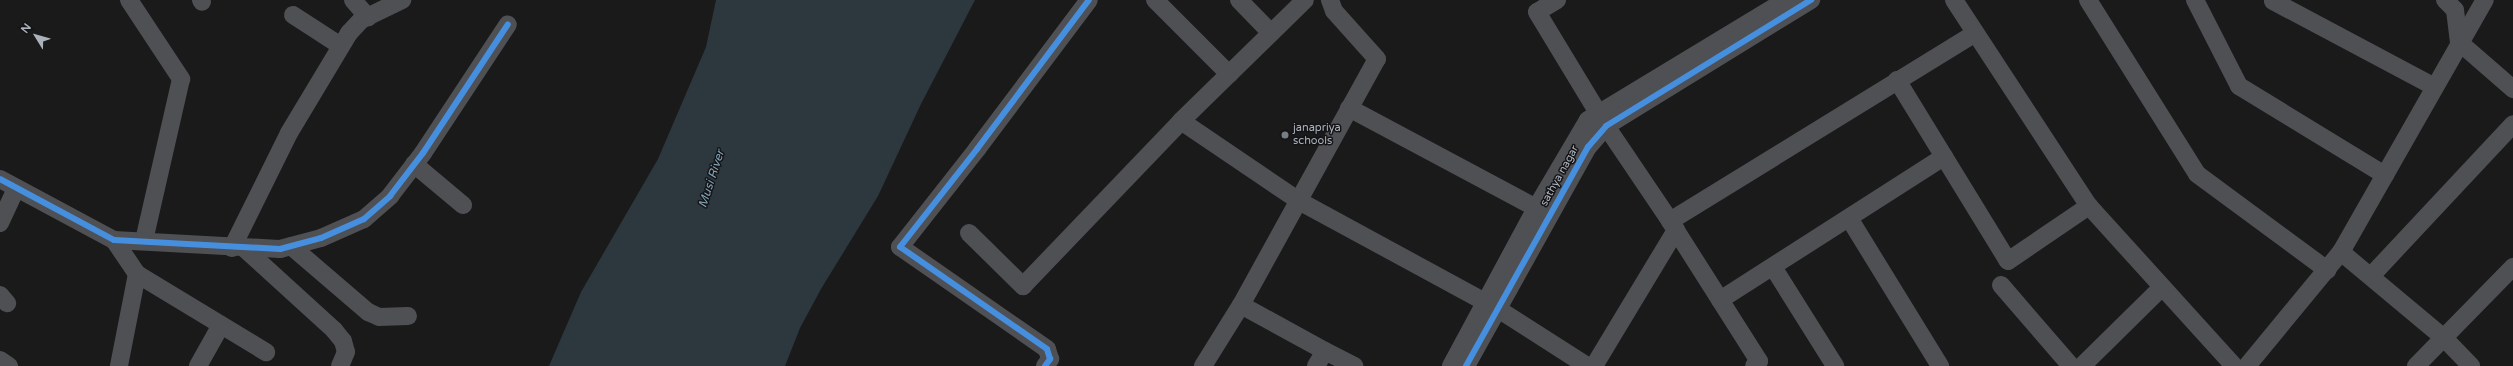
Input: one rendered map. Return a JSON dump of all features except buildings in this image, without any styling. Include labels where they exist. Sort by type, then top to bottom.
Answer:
[{"type":"street","points":[[129,0],[181,79],[144,241]]},
{"type":"street","points":[[353,0],[368,17]]},
{"type":"street","points":[[238,248],[289,133],[349,33],[368,17],[402,0]]},
{"type":"street","points":[[1052,364],[1046,349],[900,247],[977,149],[1089,0]]},
{"type":"street","points":[[1155,0],[1229,74]]},
{"type":"street","points":[[1239,0],[1271,34]]},
{"type":"street","points":[[969,233],[1023,286],[1181,121],[1305,0],[1314,8],[1332,5],[1377,59],[1242,305],[1203,366]]},
{"type":"street","points":[[1557,0],[1537,12],[1603,120],[1759,360],[1754,366]]},
{"type":"street","name":"sathya nagar","points":[[1451,366],[1492,306],[1603,120],[1786,0]]},
{"type":"street","name":"sathya nagar","points":[[1466,366],[1536,208],[1588,120],[1603,120],[1811,0]]},
{"type":"street","points":[[1954,0],[2089,206],[2161,288],[2234,366]]},
{"type":"street","points":[[2088,0],[2197,174],[2327,270]]},
{"type":"street","points":[[2195,0],[2239,86],[2385,174]]},
{"type":"street","points":[[2445,0],[2455,10],[2459,42],[2513,89]]},
{"type":"street","points":[[2247,366],[2341,252],[2459,42],[2485,0]]},
{"type":"street","points":[[2273,1],[2435,87]]},
{"type":"street","points":[[293,15],[341,46]]},
{"type":"street","points":[[0,179],[114,240],[238,248],[280,249],[321,238],[364,219],[390,196],[414,164],[508,24]]},
{"type":"street","points":[[1594,366],[1673,226],[1897,80],[1975,33]]},
{"type":"street","points":[[1897,80],[2008,261],[2089,206]]},
{"type":"street","points":[[1349,108],[1536,208]]},
{"type":"street","points":[[1181,121],[1298,201],[1492,306],[1587,366]]},
{"type":"street","points":[[2371,276],[2513,124]]},
{"type":"street","points":[[1720,300],[1944,157]]},
{"type":"street","points":[[414,164],[463,205]]},
{"type":"street","points":[[0,223],[16,188]]},
{"type":"street","points":[[1849,218],[1940,366]]},
{"type":"street","points":[[114,240],[137,274],[266,352]]},
{"type":"street","points":[[291,246],[368,312],[379,317],[408,316]]},
{"type":"street","points":[[238,248],[334,330],[343,341],[346,352],[340,366]]},
{"type":"street","points":[[2341,252],[2444,338],[2471,366]]},
{"type":"street","points":[[1773,267],[1835,366]]},
{"type":"street","points":[[2416,366],[2513,267]]},
{"type":"street","points":[[119,366],[137,274]]},
{"type":"street","points":[[2001,285],[2071,366]]},
{"type":"street","points":[[2082,366],[2161,288]]},
{"type":"street","points":[[1242,305],[1321,359],[1354,366]]},
{"type":"street","points":[[198,366],[221,326]]},
{"type":"street","points":[[0,360],[10,366]]},
{"type":"water","name":"Musi River","points":[[716,0],[975,0],[921,104],[878,196],[821,289],[800,328],[785,366],[549,366],[581,292],[658,159],[706,47]]},
{"type":"cycle path","points":[[1045,366],[1050,359],[1047,349],[900,247],[977,149],[1089,0]]},
{"type":"cycle path","points":[[1466,366],[1588,147],[1606,126],[1811,0]]},
{"type":"cycle path","points":[[0,179],[114,240],[280,249],[321,238],[364,219],[390,196],[423,153],[508,24]]},
{"type":"place","name":"janapriya schools","points":[[1285,135]]}]
